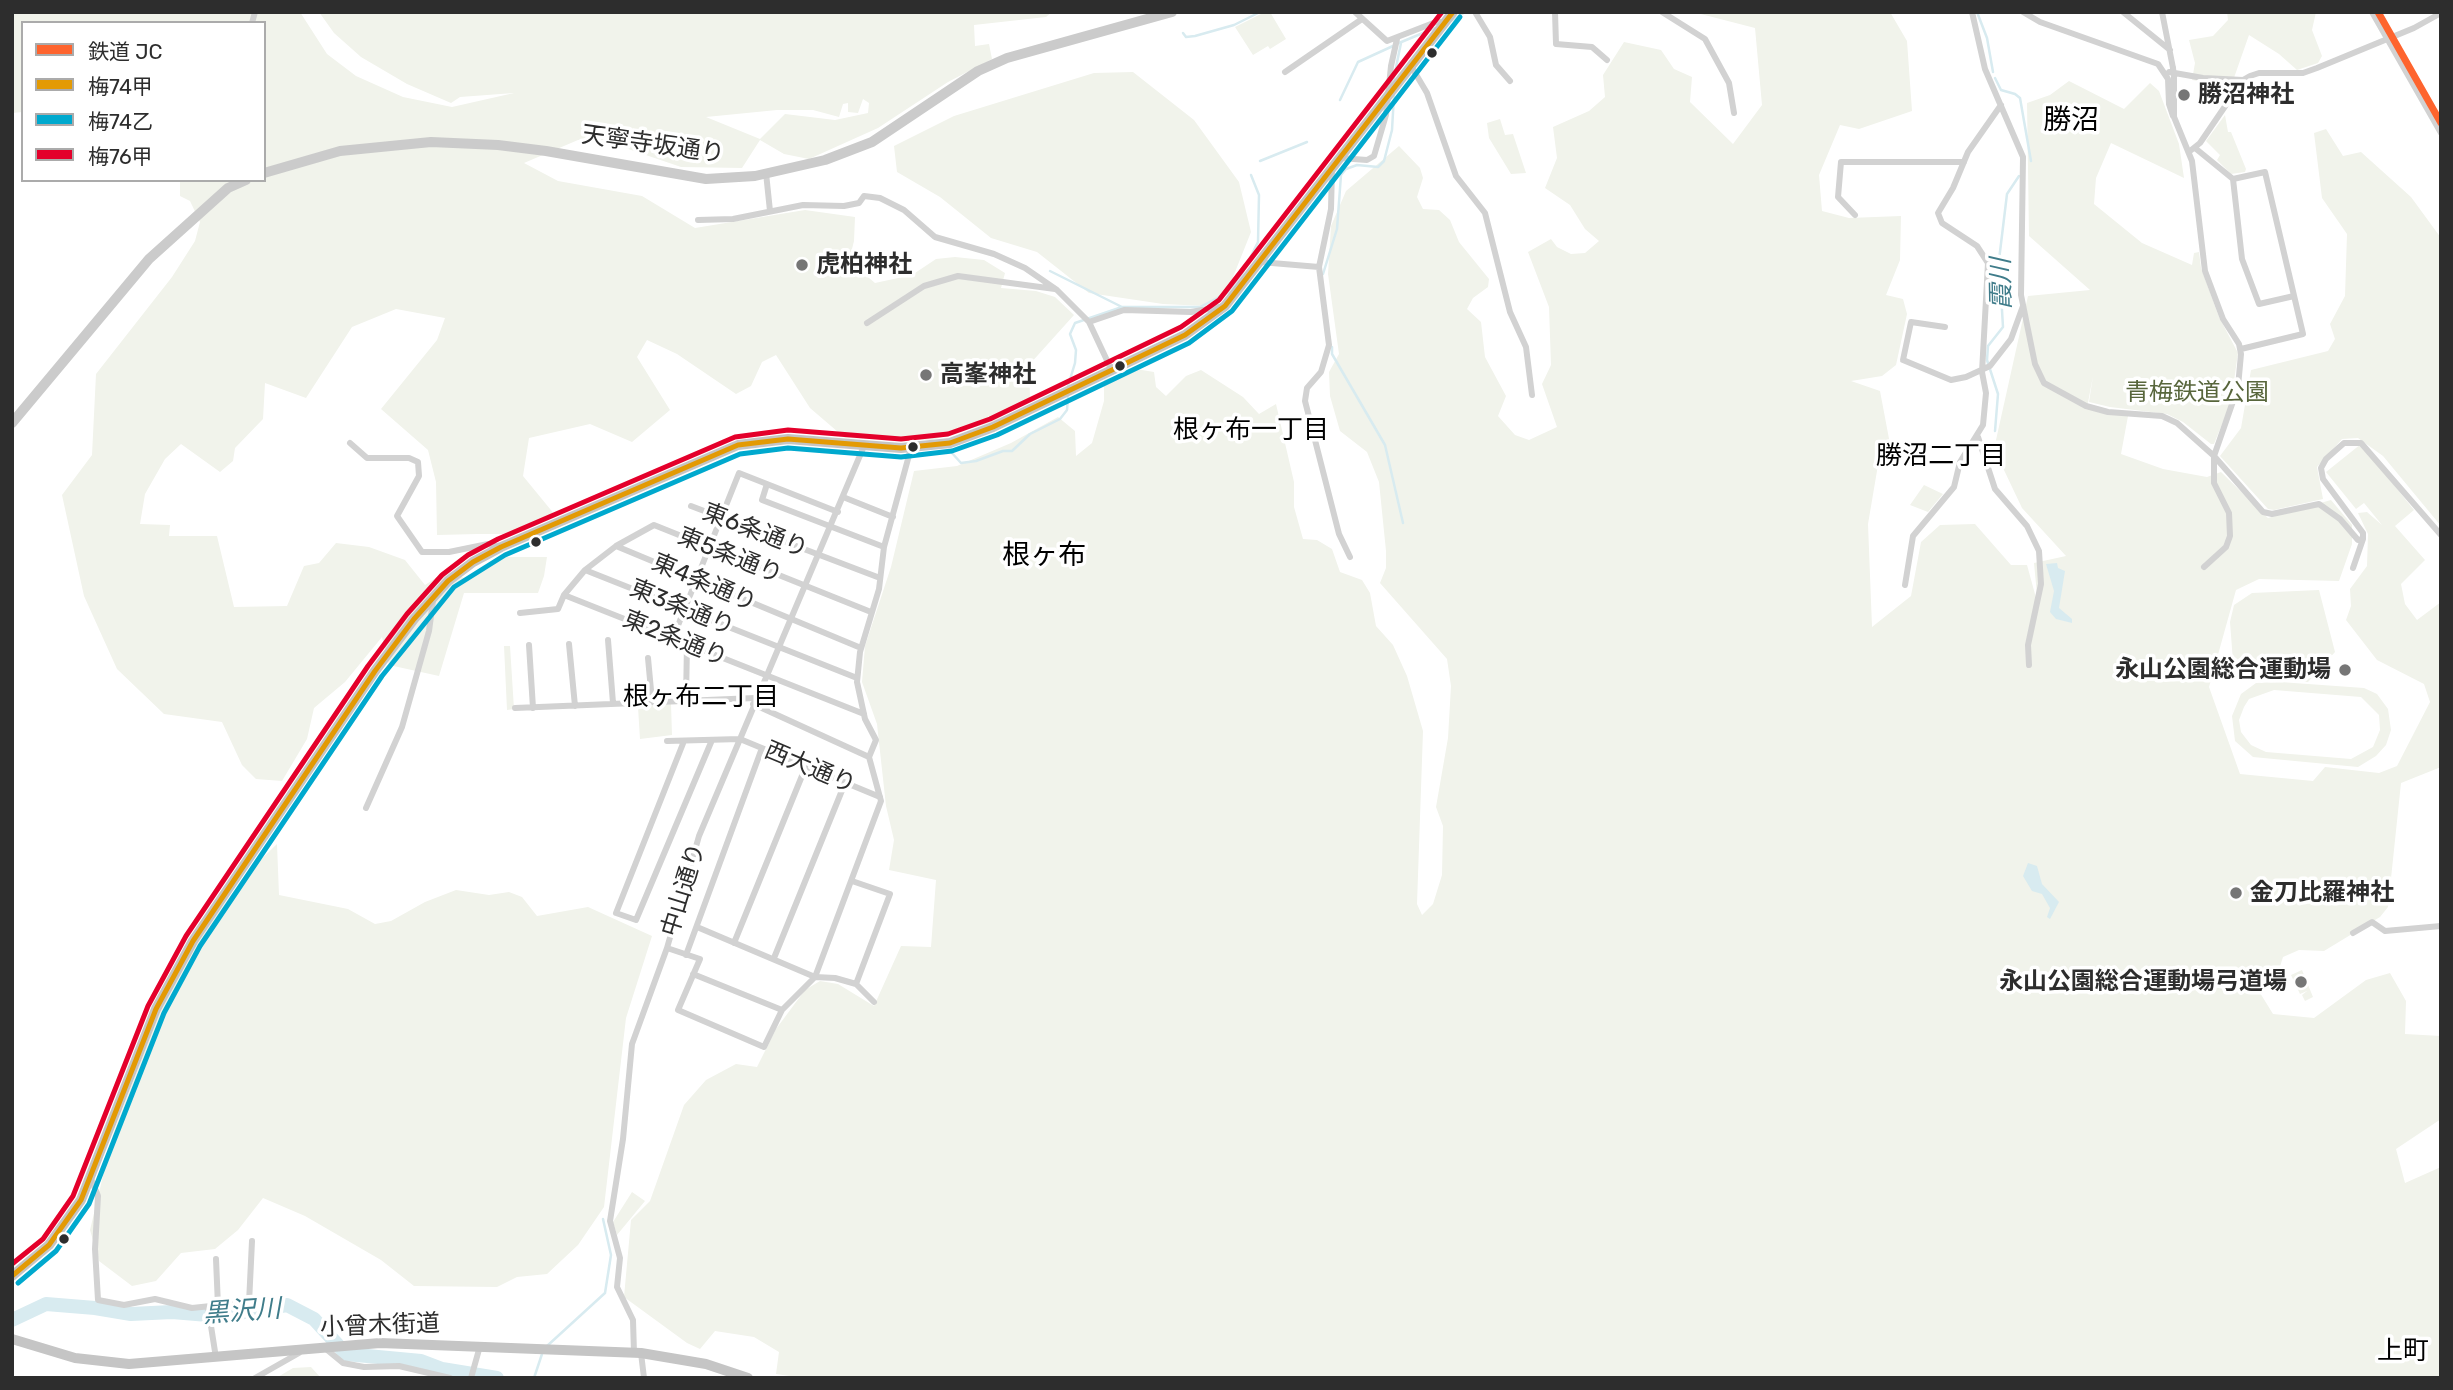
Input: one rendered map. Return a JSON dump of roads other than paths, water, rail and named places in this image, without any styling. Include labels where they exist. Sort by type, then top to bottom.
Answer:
[{"type":"main road","points":[[12,1276],[33,1261],[69,1221],[91,1179],[156,1009],[173,974],[367,682],[433,595],[461,570],[501,547],[738,445],[788,439],[911,448],[961,440],[1185,335],[1225,306],[1453,12]]},
{"type":"main road","name":"小曾木街道","points":[[12,1339],[102,1363],[216,1358],[420,1342],[638,1353],[706,1364],[748,1378]]},
{"type":"street","name":"天寧寺坂通り","points":[[266,172],[298,161],[352,149],[431,142],[498,145],[546,151],[706,179],[766,173],[825,160],[872,142],[978,71],[1007,58],[1172,12]]},
{"type":"street","points":[[1355,12],[1381,38],[1396,43],[1436,22],[1443,25]]},
{"type":"street","points":[[1475,12],[1490,37],[1496,65],[1510,81]]},
{"type":"street","points":[[1555,12],[1556,44],[1592,47],[1607,60]]},
{"type":"street","points":[[1662,12],[1705,39],[1729,83],[1734,113]]},
{"type":"street","points":[[1972,12],[1983,63],[2021,150],[2024,165],[2020,279],[2035,364],[2044,383],[2066,397],[2108,412],[2162,416],[2188,432],[2214,456],[2263,512],[2272,514],[2319,504],[2340,519],[2358,540],[2363,539]]},
{"type":"street","points":[[2023,12],[2149,59],[2164,70],[2203,78],[2243,80],[2259,73],[2303,73],[2388,40],[2441,13]]},
{"type":"street","points":[[2123,12],[2170,50]]},
{"type":"street","points":[[2162,12],[2174,72],[2174,117]]},
{"type":"street","points":[[2372,12],[2441,133]]},
{"type":"street","points":[[1285,72],[1362,19]]},
{"type":"street","points":[[1340,158],[1367,160],[1374,156],[1389,95],[1396,43]]},
{"type":"street","points":[[1411,66],[1427,93],[1456,176],[1485,213],[1510,312],[1526,346],[1532,395]]},
{"type":"street","points":[[2164,70],[2174,117],[2193,150],[2233,179],[2242,259],[2259,304],[2294,296]]},
{"type":"street","points":[[2204,567],[2226,547],[2232,524],[2214,483],[2214,456],[2238,387],[2241,349],[2222,318],[2205,271],[2193,150],[2243,80]]},
{"type":"street","points":[[1905,585],[1913,536],[1954,487],[1960,462],[1983,425],[1986,405],[1988,263],[1977,246],[1942,223],[1938,213],[1953,188],[1973,143],[2001,105]]},
{"type":"street","points":[[1855,215],[1838,197],[1841,162],[1964,162]]},
{"type":"street","points":[[1332,168],[1331,209],[1319,267],[1329,345],[1321,372],[1307,388],[1305,401],[1339,534],[1350,556]]},
{"type":"street","points":[[2233,179],[2265,172],[2303,334],[2241,349]]},
{"type":"street","points":[[766,173],[770,211]]},
{"type":"street","points":[[12,424],[149,258],[228,184]]},
{"type":"street","points":[[698,220],[733,219],[803,205],[859,204],[864,195],[880,198],[904,210],[935,237],[994,254],[1025,268],[1057,290],[1089,322],[1112,371]]},
{"type":"street","points":[[1260,262],[1319,267]]},
{"type":"street","points":[[867,323],[924,286],[958,276],[1057,290]]},
{"type":"street","points":[[1089,322],[1124,310],[1191,312],[1225,306]]},
{"type":"street","points":[[1945,327],[1911,322],[1903,360],[1951,380],[1985,370],[2011,339],[2023,306]]},
{"type":"street","points":[[1978,437],[1995,489],[2026,526],[2039,551],[2041,584],[2028,645],[2029,665]]},
{"type":"street","points":[[2353,568],[2363,539],[2360,527],[2321,474],[2326,459],[2350,441],[2366,446],[2441,535]]},
{"type":"street","points":[[350,443],[367,458],[409,458],[418,461],[419,476],[397,516],[422,552],[449,552],[488,544],[501,547]]},
{"type":"street","name":"中山通り","points":[[644,1378],[633,1320],[617,1287],[620,1258],[610,1221],[623,1139],[632,1044],[667,948],[687,872],[754,701],[838,512],[864,446]]},
{"type":"street","points":[[667,948],[700,959],[678,1010],[764,1047],[782,1010],[815,977],[881,802],[869,757],[876,740],[864,714],[857,678],[861,648],[880,579],[884,547],[911,448]]},
{"type":"street","points":[[673,638],[739,473],[838,512]]},
{"type":"street","points":[[767,484],[762,500],[884,547]]},
{"type":"street","points":[[843,497],[893,516]]},
{"type":"street","name":"東6条通り","points":[[691,506],[880,579]]},
{"type":"street","name":"東5条通り","points":[[616,546],[654,525],[871,612]]},
{"type":"street","points":[[520,613],[558,609],[564,595],[585,570],[616,546]]},
{"type":"street","name":"東4条通り","points":[[616,546],[861,648]]},
{"type":"street","name":"東3条通り","points":[[585,570],[857,678]]},
{"type":"street","points":[[366,808],[402,727],[429,631],[433,595]]},
{"type":"street","name":"東2条通り","points":[[564,595],[864,714]]},
{"type":"street","points":[[608,640],[613,703]]},
{"type":"street","points":[[686,700],[687,643]]},
{"type":"street","points":[[569,644],[575,706]]},
{"type":"street","points":[[529,645],[533,708]]},
{"type":"street","points":[[648,658],[652,701]]},
{"type":"street","points":[[515,708],[686,700],[754,701],[869,757]]},
{"type":"street","points":[[667,741],[740,739]]},
{"type":"street","name":"西大通り","points":[[740,739],[880,797]]},
{"type":"street","points":[[684,741],[615,913],[636,920],[712,740]]},
{"type":"street","points":[[686,955],[762,748]]},
{"type":"street","points":[[734,943],[806,766]]},
{"type":"street","points":[[774,958],[845,783]]},
{"type":"street","points":[[852,881],[890,894],[856,984]]},
{"type":"street","points":[[2353,933],[2372,922],[2385,931],[2441,926]]},
{"type":"street","points":[[696,927],[815,977],[835,978],[856,984],[874,1002]]},
{"type":"street","points":[[693,974],[782,1010]]},
{"type":"street","points":[[91,1179],[98,1196],[95,1249],[98,1300],[124,1305],[155,1299],[192,1308],[209,1309],[258,1301]]},
{"type":"street","points":[[249,1303],[252,1241]]},
{"type":"street","points":[[216,1259],[218,1306]]},
{"type":"street","points":[[209,1309],[216,1358]]},
{"type":"street","points":[[471,1378],[480,1346]]},
{"type":"street","points":[[329,1348],[343,1363],[363,1367],[399,1366],[450,1378]]},
{"type":"street","points":[[255,1378],[304,1350]]},
{"type":"waterway","points":[[1183,33],[1186,37],[1195,36],[1234,25],[1260,12]]},
{"type":"waterway","points":[[1451,21],[1465,12]]},
{"type":"waterway","name":"霞川","points":[[1977,12],[1987,38],[1993,72]]},
{"type":"waterway","points":[[1399,43],[1435,28]]},
{"type":"waterway","points":[[1393,82],[1401,43]]},
{"type":"waterway","points":[[1340,100],[1358,62],[1393,46]]},
{"type":"waterway","name":"霞川","points":[[1995,78],[2001,90],[2020,98],[2031,161]]},
{"type":"waterway","points":[[1323,274],[1337,229],[1341,175],[1346,169],[1357,165],[1378,167],[1384,161],[1392,130],[1394,95]]},
{"type":"waterway","points":[[1260,161],[1307,142]]},
{"type":"waterway","points":[[1068,386],[1075,363],[1076,350],[1070,334],[1075,323],[1122,307],[1200,307],[1227,293],[1242,274],[1258,242],[1259,195],[1251,175]]},
{"type":"waterway","name":"霞川","points":[[1995,431],[1998,394],[1987,360],[1988,346],[2003,327],[1999,260],[2007,194],[2019,176]]},
{"type":"waterway","points":[[1050,271],[1122,307]]},
{"type":"waterway","points":[[1332,347],[1332,354],[1385,445],[1403,523]]},
{"type":"waterway","points":[[952,453],[961,463],[1012,451],[1030,434],[1060,419],[1067,410],[1068,397]]},
{"type":"waterway","points":[[547,1346],[605,1293],[611,1255],[603,1219]]},
{"type":"waterway","name":"黒沢川","points":[[12,1320],[46,1304],[131,1314],[172,1312],[220,1316],[287,1305],[314,1319],[346,1354],[421,1361],[442,1369],[497,1378]]},
{"type":"waterway","points":[[534,1378],[542,1354]]},
{"type":"rail line","name":"JC","points":[[2378,12],[2441,123]]},
{"type":"place","name":"勝沼神社","points":[[2184,95]]},
{"type":"place","name":"虎柏神社","points":[[802,265]]},
{"type":"place","name":"高峯神社","points":[[926,375]]},
{"type":"place","name":"永山公園総合運動場","points":[[2345,670]]},
{"type":"place","name":"金刀比羅神社","points":[[2236,893]]},
{"type":"place","name":"永山公園総合運動場弓道場","points":[[2301,982]]},
{"type":"district","name":"勝沼","points":[[2071,121]]},
{"type":"district","name":"根ヶ布一丁目","points":[[1251,430]]},
{"type":"district","name":"勝沼二丁目","points":[[1941,456]]},
{"type":"district","name":"根ヶ布","points":[[1044,556]]},
{"type":"district","name":"根ヶ布二丁目","points":[[701,697]]},
{"type":"district","name":"上町","points":[[2403,1351]]},
{"type":"park label","name":"青梅鉄道公園","points":[[2197,393]]}]
